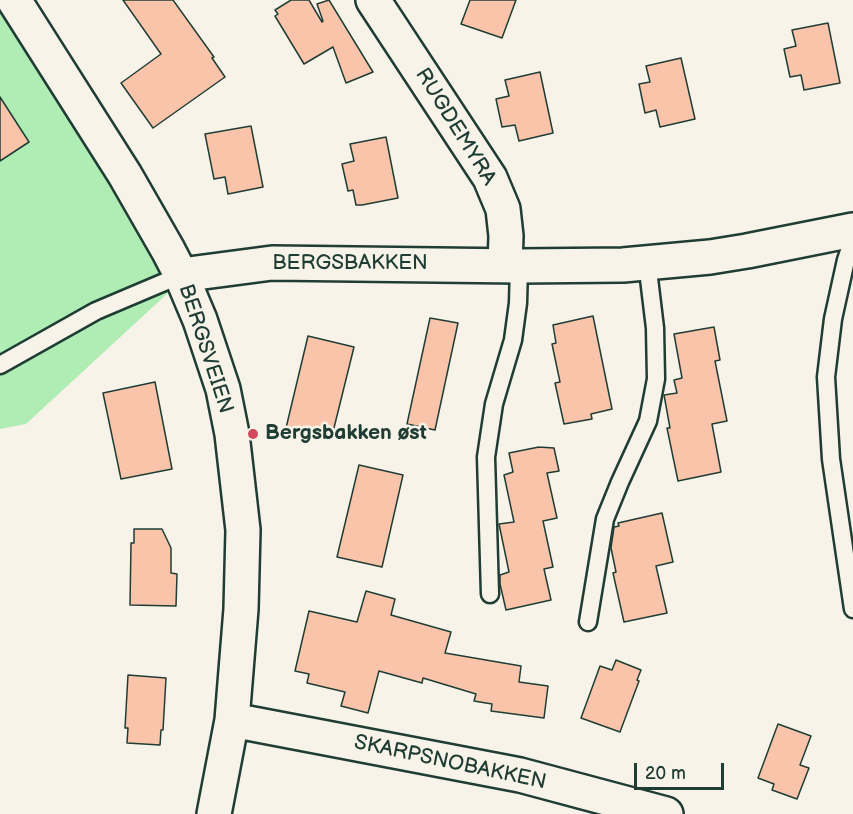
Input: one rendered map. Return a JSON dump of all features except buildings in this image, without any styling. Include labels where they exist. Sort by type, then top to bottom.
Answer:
[{"type":"street","name":"BERGSVEIEN","points":[[14,0],[125,175],[181,275],[200,320],[223,390],[232,434],[243,530],[241,609],[232,720],[214,814]]},
{"type":"street","name":"RUGDEMYRA","points":[[373,0],[490,177],[502,209],[512,266]]},
{"type":"street","name":"BERGSBAKKEN","points":[[181,275],[272,263],[623,265],[710,257],[853,230]]},
{"type":"street","name":"SKARPSNOBAKKEN","points":[[232,720],[520,775],[666,814]]},
{"type":"lane","points":[[853,239],[833,318],[826,377],[831,459],[853,609]]},
{"type":"lane","points":[[588,622],[605,519],[648,421],[656,379],[655,328],[647,262]]},
{"type":"lane","points":[[490,594],[486,457],[494,404],[513,340],[518,303],[512,266]]},
{"type":"lane","points":[[0,365],[96,311],[181,275]]},
{"type":"green space","points":[[0,4],[157,225],[168,293],[26,424],[0,429]]},
{"type":"place","name":"Bergsbakken øst","points":[[253,434]]}]
